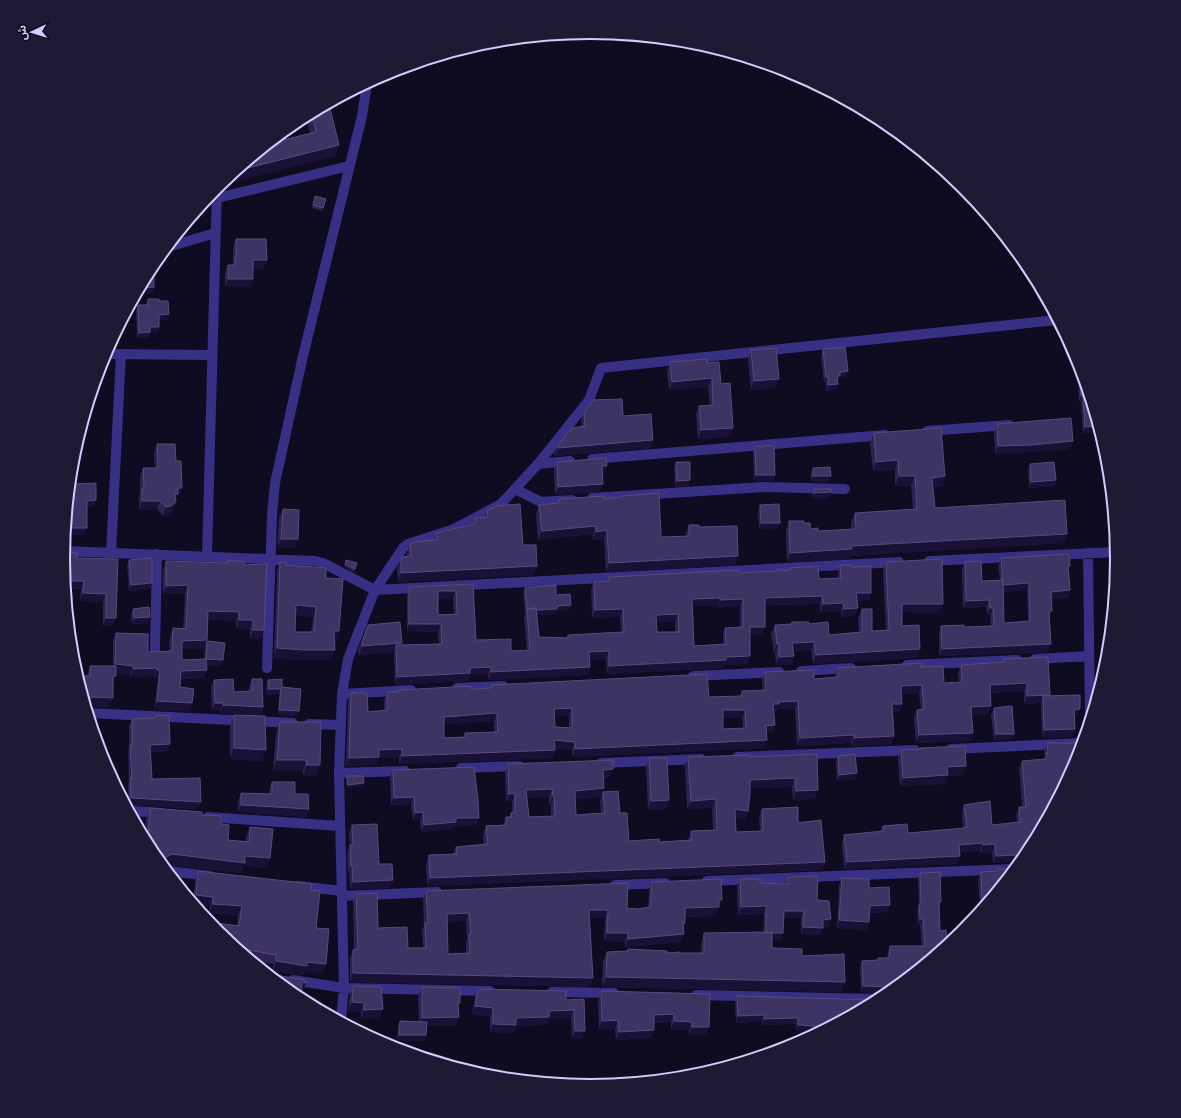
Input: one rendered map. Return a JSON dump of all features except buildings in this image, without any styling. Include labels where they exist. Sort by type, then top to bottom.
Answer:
[{"type":"street","points":[[267,668],[273,498],[275,483],[303,356],[366,91]]},
{"type":"street","points":[[207,556],[217,198],[349,166]]},
{"type":"street","points":[[176,244],[215,232]]},
{"type":"street","points":[[341,1015],[344,988],[339,773],[342,694],[348,659],[375,590],[403,548],[408,544],[454,529],[500,504],[538,464],[589,400],[601,368],[1052,320]]},
{"type":"street","points":[[113,354],[212,356]]},
{"type":"street","points":[[112,553],[121,354]]},
{"type":"street","points":[[915,432],[1017,424]]},
{"type":"street","points":[[538,464],[891,434]]},
{"type":"street","points":[[515,489],[542,502],[765,487],[845,489]]},
{"type":"street","points":[[70,551],[315,561],[323,563],[375,590],[906,562]]},
{"type":"street","points":[[922,561],[1110,552]]},
{"type":"street","points":[[1088,553],[1090,704]]},
{"type":"street","points":[[155,649],[158,554]]},
{"type":"street","points":[[898,666],[1089,656]]},
{"type":"street","points":[[684,676],[858,668]]},
{"type":"street","points":[[446,688],[517,685]]},
{"type":"street","points":[[342,694],[422,690]]},
{"type":"street","points":[[94,713],[340,726]]},
{"type":"street","points":[[940,749],[1077,743]]},
{"type":"street","points":[[727,758],[924,750]]},
{"type":"street","points":[[592,763],[711,758]]},
{"type":"street","points":[[450,769],[529,766]]},
{"type":"street","points":[[339,773],[418,770]]},
{"type":"street","points":[[136,811],[170,814]]},
{"type":"street","points":[[201,816],[340,826]]},
{"type":"street","points":[[698,882],[1008,869]]},
{"type":"street","points":[[174,871],[223,877]]},
{"type":"street","points":[[603,886],[675,883]]},
{"type":"street","points":[[286,885],[342,894],[445,892]]},
{"type":"street","points":[[283,978],[344,988],[504,991]]},
{"type":"street","points":[[544,992],[624,994]]},
{"type":"street","points":[[688,995],[867,999]]}]
